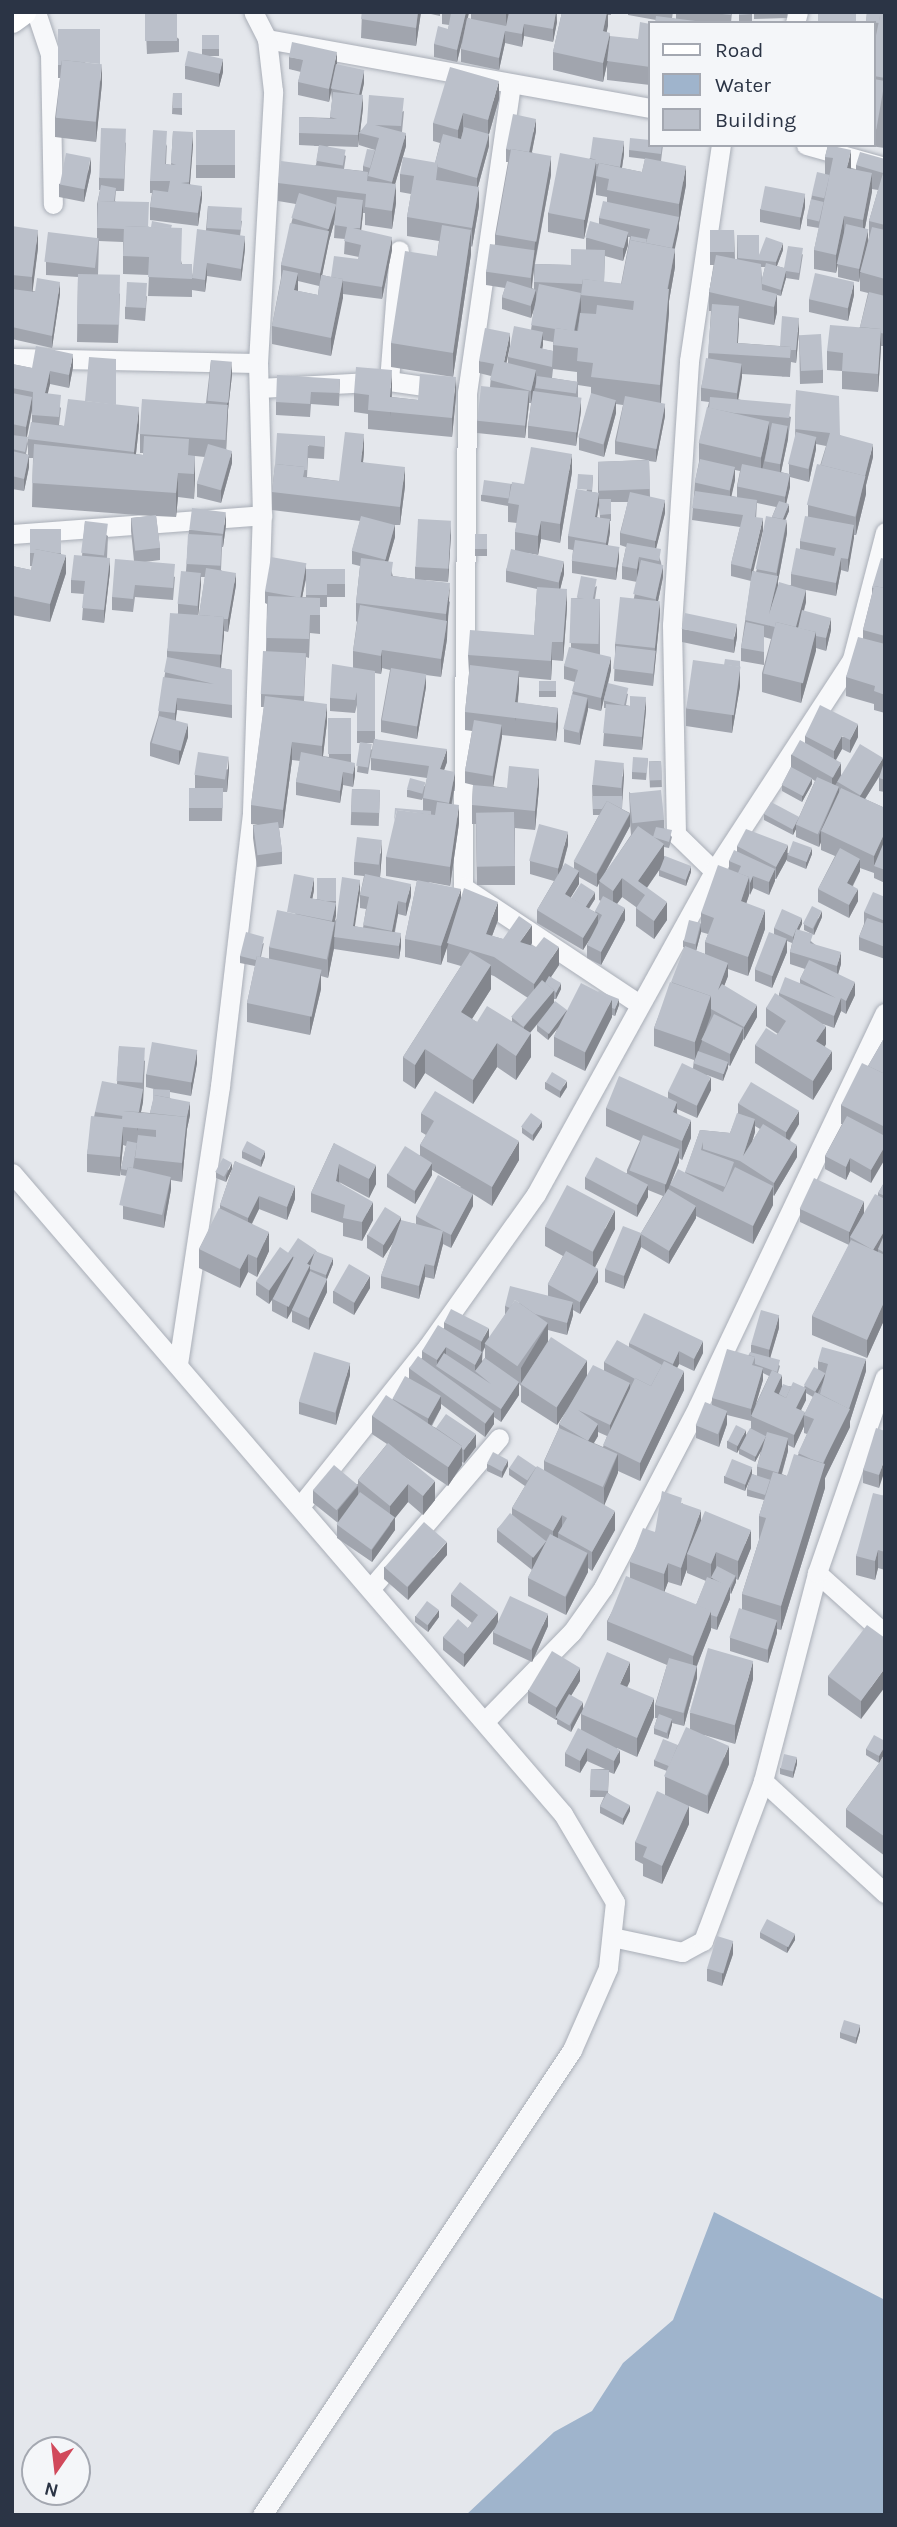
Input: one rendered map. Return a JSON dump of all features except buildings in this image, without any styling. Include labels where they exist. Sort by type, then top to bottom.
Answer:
[{"type":"street","points":[[12,20],[23,12]]},
{"type":"street","points":[[36,12],[50,54],[53,204]]},
{"type":"street","points":[[178,1364],[252,812],[262,515],[257,363],[274,91],[267,39],[253,12]]},
{"type":"street","points":[[267,39],[648,108]]},
{"type":"street","points":[[511,84],[467,392],[463,887],[639,1004]]},
{"type":"street","points":[[714,871],[676,834],[672,625],[689,361],[722,147]]},
{"type":"street","points":[[813,147],[885,167]]},
{"type":"street","points":[[388,381],[399,250]]},
{"type":"street","points":[[12,358],[257,363]]},
{"type":"street","points":[[258,388],[388,381],[467,392]]},
{"type":"street","points":[[12,534],[262,515]]},
{"type":"street","points":[[301,1505],[428,1346],[536,1194],[714,871],[852,659],[885,532]]},
{"type":"street","points":[[485,1721],[572,1632],[603,1588],[698,1406],[885,1013]]},
{"type":"street","points":[[12,1173],[301,1505],[563,1814],[615,1902],[608,1968],[572,2050],[262,2515]]},
{"type":"street","points":[[611,1937],[682,1952],[703,1941],[763,1781],[817,1573],[884,1382]]},
{"type":"street","points":[[371,1588],[499,1438]]},
{"type":"street","points":[[817,1573],[885,1634]]},
{"type":"street","points":[[763,1781],[885,1893]]},
{"type":"water","points":[[714,2212],[885,2300],[885,2515],[466,2515],[554,2432],[592,2411],[623,2363],[673,2320]]}]
